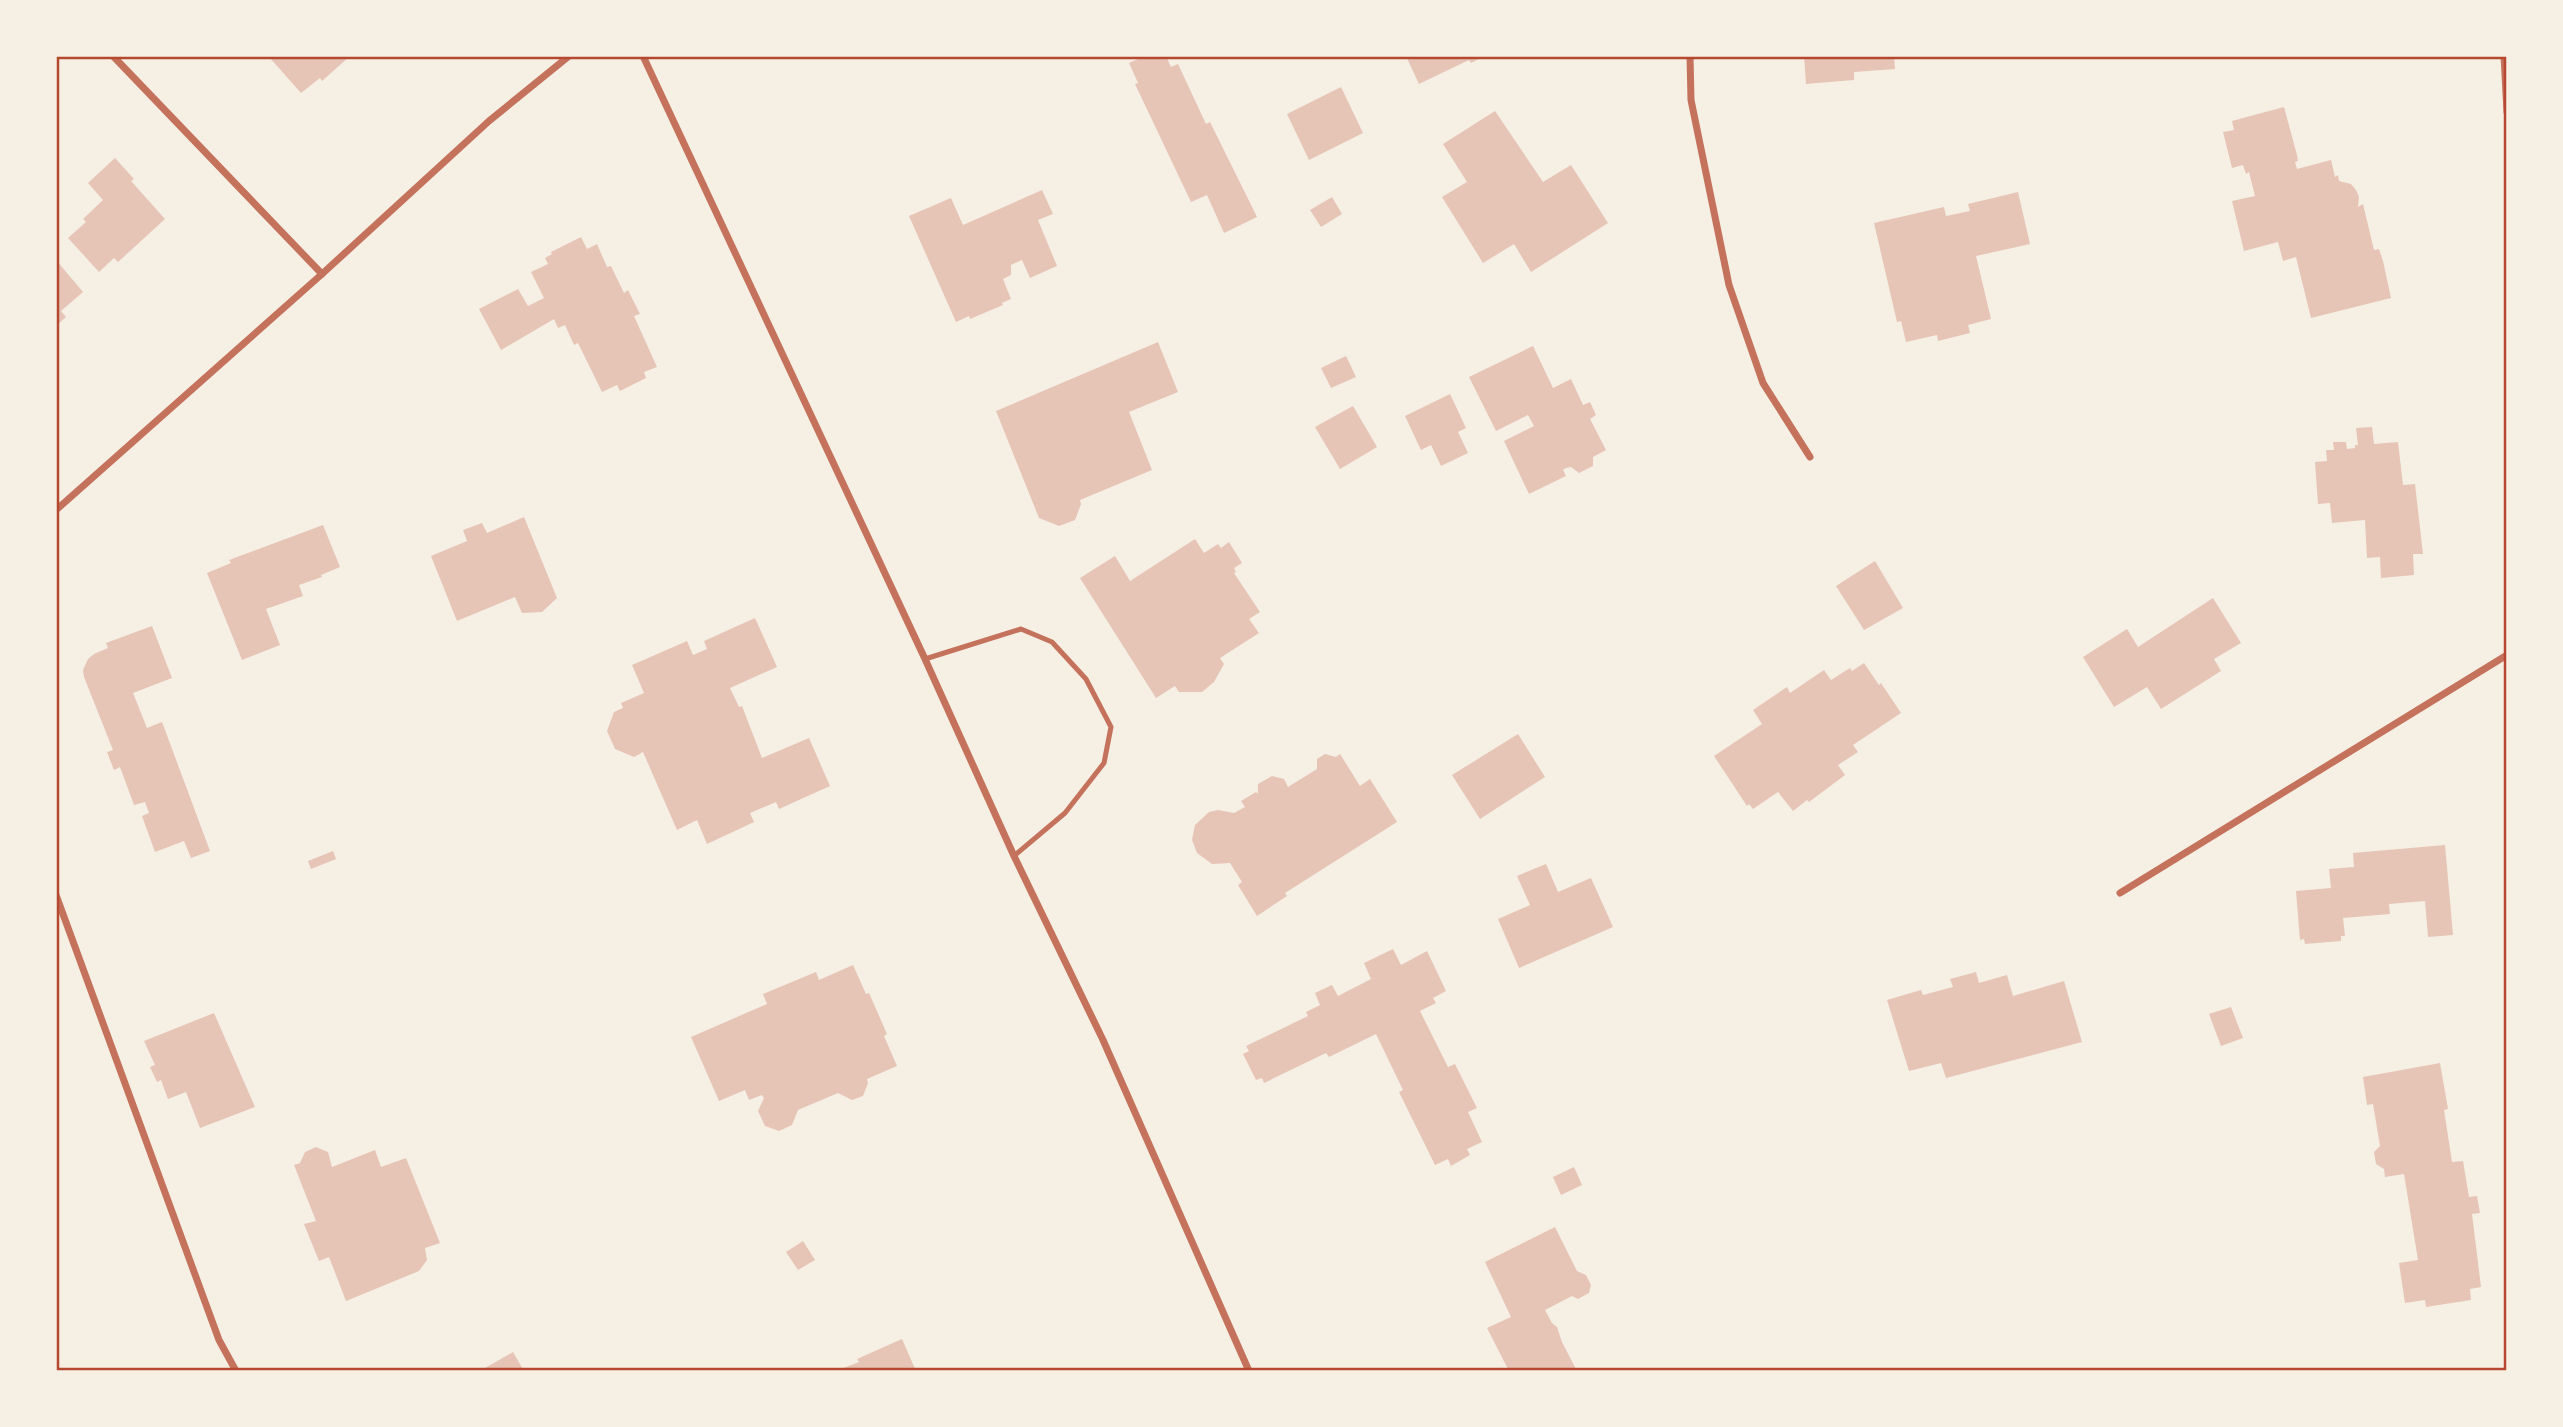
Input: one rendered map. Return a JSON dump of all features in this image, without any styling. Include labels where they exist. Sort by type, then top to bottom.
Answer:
[{"type":"street","points":[[113,56],[322,274]]},
{"type":"street","points":[[56,509],[322,274],[489,121],[569,56]]},
{"type":"street","points":[[643,56],[925,659],[1014,856],[1103,1040],[1249,1371]]},
{"type":"street","points":[[1690,56],[1691,100],[1729,285],[1763,383],[1810,457]]},
{"type":"street","points":[[2504,56],[2507,112]]},
{"type":"street","points":[[2120,893],[2507,655]]},
{"type":"street","points":[[56,895],[219,1340],[236,1371]]},
{"type":"lane","points":[[925,659],[1020,629],[1052,642],[1086,679],[1111,727],[1104,763],[1065,813],[1014,856]]},
{"type":"building","points":[[350,56],[322,81],[320,78],[301,93],[270,58]]},
{"type":"building","points":[[1145,56],[1166,56],[1171,67],[1178,64],[1206,124],[1210,122],[1257,217],[1224,233],[1207,195],[1191,202],[1135,84],[1138,83],[1129,63]]},
{"type":"building","points":[[1406,56],[1484,56],[1471,63],[1469,60],[1419,84]]},
{"type":"building","points":[[1804,56],[1894,56],[1895,69],[1854,72],[1854,80],[1806,84]]},
{"type":"building","points":[[1341,87],[1363,133],[1309,160],[1287,114]]},
{"type":"building","points":[[2284,107],[2297,155],[2297,169],[2331,160],[2335,177],[2338,175],[2339,181],[2351,184],[2356,190],[2359,197],[2358,207],[2363,204],[2374,250],[2379,249],[2383,261],[2391,298],[2311,318],[2296,257],[2283,261],[2278,242],[2244,251],[2232,201],[2255,196],[2249,172],[2246,174],[2243,165],[2232,168],[2223,132],[2234,130],[2232,121]]},
{"type":"building","points":[[1495,111],[1543,182],[1571,165],[1608,223],[1531,272],[1514,244],[1483,263],[1442,197],[1467,182],[1443,144]]},
{"type":"building","points":[[115,158],[134,179],[131,181],[165,219],[118,262],[114,258],[99,272],[68,238],[86,222],[83,219],[103,200],[88,183]]},
{"type":"building","points":[[1042,190],[1053,214],[1038,220],[1057,266],[1030,278],[1022,260],[1011,265],[1011,275],[1003,279],[1011,299],[970,319],[969,316],[956,322],[909,216],[951,198],[963,225]]},
{"type":"building","points":[[2018,192],[2030,244],[1976,256],[1991,319],[1968,325],[1970,333],[1938,341],[1937,335],[1906,342],[1901,321],[1897,322],[1874,223],[1944,207],[1946,216],[1970,211],[1968,204]]},
{"type":"building","points":[[1332,197],[1342,214],[1321,227],[1310,210]]},
{"type":"building","points":[[581,237],[587,249],[597,244],[607,267],[611,266],[624,293],[628,290],[640,314],[634,316],[657,367],[644,372],[646,378],[620,391],[617,385],[602,392],[578,343],[574,345],[565,325],[558,328],[554,319],[501,350],[479,309],[518,289],[528,306],[544,298],[531,272],[548,264],[545,258],[552,254],[551,252]]},
{"type":"building","points":[[56,260],[83,292],[61,311],[66,317],[56,326]]},
{"type":"building","points":[[1158,342],[1178,392],[1129,412],[1152,470],[1080,500],[1075,520],[1059,526],[1039,518],[996,411]]},
{"type":"building","points":[[1533,346],[1553,388],[1571,379],[1583,405],[1590,402],[1596,415],[1590,419],[1606,450],[1593,457],[1593,466],[1579,473],[1571,467],[1566,468],[1563,470],[1566,476],[1529,494],[1504,441],[1534,426],[1528,415],[1496,431],[1469,377]]},
{"type":"building","points":[[1346,356],[1356,377],[1331,388],[1321,368]]},
{"type":"building","points":[[1450,394],[1466,428],[1458,432],[1468,453],[1441,466],[1431,445],[1421,450],[1405,416]]},
{"type":"building","points":[[1353,406],[1377,447],[1340,469],[1315,427]]},
{"type":"building","points":[[2372,427],[2374,444],[2398,442],[2403,485],[2415,484],[2423,554],[2413,554],[2414,575],[2381,578],[2380,557],[2367,558],[2365,520],[2332,523],[2330,503],[2318,504],[2315,462],[2327,461],[2326,450],[2334,450],[2333,442],[2346,442],[2347,449],[2355,448],[2355,445],[2358,445],[2356,428]]},
{"type":"building","points":[[524,517],[557,598],[542,612],[522,613],[515,597],[457,621],[431,556],[467,541],[463,530],[482,523],[487,533]]},
{"type":"building","points":[[323,525],[340,567],[299,585],[303,596],[266,609],[280,645],[242,660],[207,573],[231,563],[229,560]]},
{"type":"building","points":[[1195,539],[1204,553],[1218,544],[1221,548],[1229,542],[1242,563],[1234,568],[1234,573],[1260,612],[1249,619],[1259,633],[1220,658],[1224,664],[1214,682],[1202,692],[1179,692],[1175,686],[1156,698],[1080,578],[1115,556],[1130,581]]},
{"type":"building","points":[[1875,561],[1903,608],[1864,630],[1836,586]]},
{"type":"building","points":[[2213,598],[2241,643],[2214,659],[2221,671],[2161,709],[2147,687],[2114,707],[2083,657],[2127,629],[2138,647]]},
{"type":"building","points":[[755,618],[777,667],[730,688],[739,707],[742,706],[762,758],[809,738],[830,786],[779,809],[776,802],[750,813],[754,822],[707,844],[697,820],[677,830],[643,752],[634,757],[615,749],[607,731],[614,712],[623,708],[621,703],[644,693],[632,665],[687,641],[693,655],[707,649],[704,641]]},
{"type":"building","points":[[152,626],[172,678],[133,693],[147,728],[162,722],[210,851],[191,858],[184,841],[155,852],[142,816],[149,813],[145,802],[134,805],[120,767],[114,770],[107,752],[113,750],[84,677],[83,670],[88,659],[108,648],[106,643]]},
{"type":"building","points":[[1864,663],[1901,713],[1853,745],[1858,752],[1838,765],[1845,775],[1809,802],[1807,800],[1793,811],[1778,792],[1753,809],[1749,804],[1747,806],[1714,756],[1762,724],[1753,710],[1787,687],[1790,693],[1824,670],[1831,680]]},
{"type":"building","points":[[1518,734],[1545,777],[1480,819],[1452,775]]},
{"type":"building","points":[[1325,754],[1336,757],[1340,754],[1360,786],[1370,779],[1397,822],[1285,893],[1287,896],[1257,916],[1238,885],[1242,882],[1230,863],[1212,864],[1197,853],[1192,840],[1195,825],[1209,812],[1218,810],[1234,813],[1245,807],[1241,801],[1256,792],[1258,794],[1258,784],[1272,776],[1284,779],[1288,787],[1317,769],[1317,759]]},
{"type":"building","points":[[2445,845],[2453,935],[2428,937],[2425,901],[2389,904],[2390,914],[2343,918],[2345,936],[2341,936],[2341,941],[2305,944],[2304,939],[2300,940],[2296,891],[2331,888],[2329,869],[2354,867],[2353,853]]},
{"type":"building","points":[[333,851],[336,859],[311,869],[308,861]]},
{"type":"building","points":[[1546,864],[1558,892],[1591,878],[1613,927],[1519,968],[1498,919],[1530,905],[1517,876]]},
{"type":"building","points":[[1393,949],[1401,965],[1427,951],[1446,991],[1433,998],[1436,1003],[1420,1011],[1448,1067],[1455,1064],[1477,1108],[1468,1112],[1482,1142],[1467,1149],[1470,1155],[1451,1166],[1448,1159],[1435,1165],[1399,1092],[1403,1090],[1376,1034],[1329,1057],[1326,1053],[1264,1083],[1262,1078],[1256,1080],[1243,1054],[1249,1051],[1246,1046],[1308,1016],[1306,1012],[1320,1005],[1315,993],[1332,985],[1338,996],[1371,979],[1364,963]]},
{"type":"building","points":[[853,965],[887,1034],[884,1036],[897,1066],[867,1079],[863,1096],[852,1100],[838,1093],[798,1110],[792,1125],[779,1131],[765,1126],[758,1111],[764,1098],[762,1095],[749,1100],[745,1090],[719,1101],[691,1037],[767,1004],[763,994],[816,972],[819,980]]},
{"type":"building","points":[[1976,972],[1979,983],[2007,975],[2013,996],[2064,981],[2082,1042],[1946,1078],[1941,1063],[1909,1071],[1887,1000],[1921,990],[1923,995],[1953,987],[1950,979]]},
{"type":"building","points":[[2231,1007],[2243,1038],[2221,1046],[2209,1014]]},
{"type":"building","points":[[214,1013],[255,1107],[200,1128],[186,1092],[168,1099],[161,1080],[157,1082],[150,1067],[155,1065],[144,1041]]},
{"type":"building","points":[[2440,1063],[2448,1109],[2444,1110],[2452,1162],[2463,1161],[2469,1197],[2477,1196],[2480,1213],[2472,1214],[2481,1287],[2470,1289],[2471,1300],[2426,1307],[2425,1300],[2405,1303],[2399,1263],[2418,1260],[2404,1174],[2385,1177],[2384,1169],[2376,1164],[2374,1152],[2380,1146],[2373,1104],[2367,1105],[2363,1077]]},
{"type":"building","points":[[316,1147],[328,1152],[332,1167],[375,1150],[381,1167],[406,1158],[440,1243],[425,1248],[427,1260],[419,1271],[346,1301],[329,1257],[319,1261],[304,1224],[316,1221],[294,1165],[300,1163],[305,1152]]},
{"type":"building","points":[[1574,1167],[1582,1185],[1561,1195],[1553,1177]]},
{"type":"building","points":[[1555,1227],[1577,1271],[1586,1275],[1591,1285],[1589,1293],[1578,1299],[1572,1296],[1545,1310],[1557,1327],[1577,1371],[1509,1371],[1487,1328],[1511,1317],[1485,1262]]},
{"type":"building","points":[[803,1241],[815,1260],[798,1270],[786,1252]]},
{"type":"building","points":[[902,1339],[916,1371],[836,1371],[859,1362],[857,1359]]},
{"type":"building","points":[[513,1352],[524,1371],[480,1371]]}]
